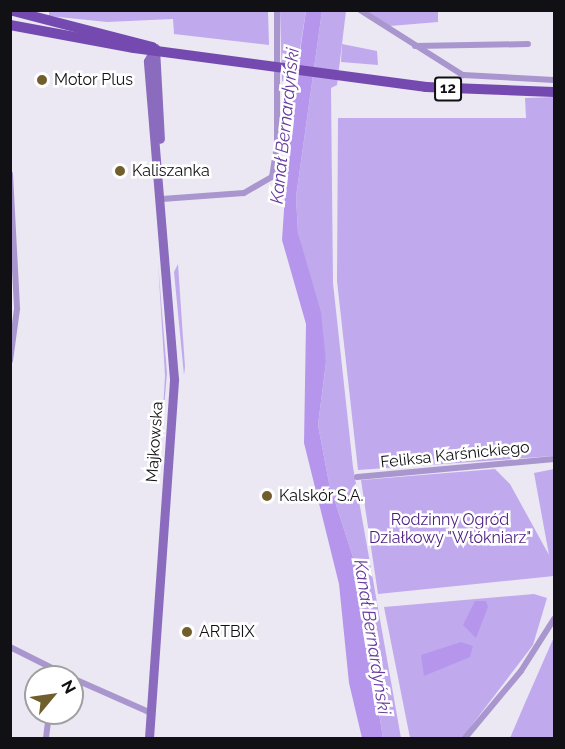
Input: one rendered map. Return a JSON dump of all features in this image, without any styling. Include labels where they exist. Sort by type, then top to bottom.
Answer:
[{"type":"main road","name":"12","points":[[12,14],[155,48]]},
{"type":"main road","name":"12","points":[[10,26],[272,68],[343,77],[459,90],[555,92]]},
{"type":"main road","name":"Majkowska","points":[[149,738],[174,379],[159,147],[148,61],[155,48]]},
{"type":"street","points":[[162,199],[244,193],[272,177],[277,10]]},
{"type":"street","points":[[360,10],[468,77],[555,80]]},
{"type":"street","points":[[415,46],[528,44]]},
{"type":"street","points":[[10,174],[17,309],[10,361]]},
{"type":"street","name":"Feliksa Karśnickiego","points":[[357,477],[555,459]]},
{"type":"street","points":[[465,738],[521,671],[555,619]]},
{"type":"street","points":[[10,647],[47,665]]},
{"type":"street","points":[[84,683],[151,713]]},
{"type":"green space","points":[[49,11],[268,11],[269,45],[174,34],[173,19],[107,22],[49,16]]},
{"type":"green space","points":[[280,11],[306,11],[294,86],[282,81]]},
{"type":"green space","points":[[322,11],[346,11],[337,85],[331,88],[333,283],[353,467],[401,738],[383,738],[354,560],[329,483],[318,425],[326,362],[298,233],[296,197]]},
{"type":"green space","points":[[366,11],[438,11],[438,22],[390,26]]},
{"type":"green space","points":[[342,44],[377,51],[378,65],[341,62]]},
{"type":"green space","points":[[554,97],[554,456],[358,470],[337,281],[338,118],[526,118],[525,98]]},
{"type":"green space","points":[[158,263],[167,373],[161,443],[165,376]]},
{"type":"green space","points":[[178,264],[185,367],[184,375],[174,272]]},
{"type":"green space","name":"Rodzinny Ogród Działkowy \"Włókniarz\"","points":[[495,469],[510,484],[549,555],[534,473],[554,469],[554,576],[378,594],[361,480]]},
{"type":"green space","points":[[534,594],[547,598],[533,645],[462,738],[410,738],[384,607]]},
{"type":"green space","points":[[554,637],[554,738],[510,738],[525,703]]},
{"type":"shaded area","points":[[306,11],[322,11],[296,197],[298,233],[321,312],[326,362],[318,425],[329,483],[354,560],[383,738],[362,738],[349,683],[339,584],[304,443],[306,324],[282,240],[290,119]]},
{"type":"shaded area","points":[[475,601],[486,601],[488,607],[476,638],[463,625]]},
{"type":"shaded area","points":[[461,642],[473,646],[470,657],[424,676],[421,655]]},
{"type":"place","name":"Motor Plus","points":[[42,80]]},
{"type":"place","name":"Kaliszanka","points":[[120,171]]},
{"type":"place","name":"Kalskór S.A.","points":[[267,496]]},
{"type":"place","name":"ARTBIX","points":[[187,632]]},
{"type":"water label","name":"Kanał Bernardyński","points":[[285,126]]},
{"type":"water label","name":"Kanał Bernardyński","points":[[372,637]]}]
